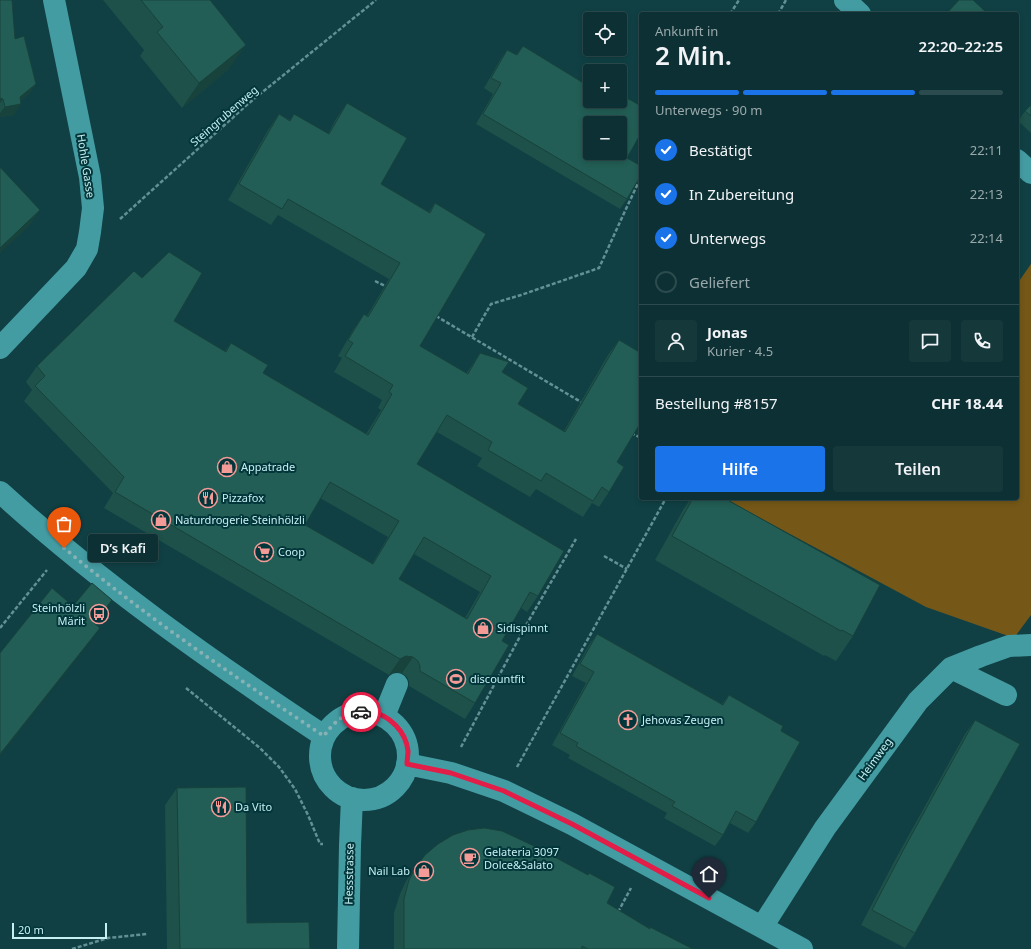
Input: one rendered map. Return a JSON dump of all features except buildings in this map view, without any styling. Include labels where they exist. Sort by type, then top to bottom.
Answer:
[{"type":"street","name":"Hohle Gasse","points":[[0,348],[76,268],[87,249],[90,232],[93,208],[90,177],[54,0]]},
{"type":"street","points":[[845,0],[858,12]]},
{"type":"street","points":[[1019,162],[1031,172]]},
{"type":"street","points":[[0,492],[64,548],[122,594],[206,657],[324,736]]},
{"type":"street","name":"Heimweg","points":[[762,927],[830,822],[918,701],[951,668],[1009,646],[1031,645]]},
{"type":"street","points":[[951,668],[1006,695]]},
{"type":"street","points":[[384,716],[397,684]]},
{"type":"street","points":[[356,712],[371,712],[384,716],[396,724],[404,736],[408,750],[407,764],[403,778],[393,789],[381,797],[366,800],[352,798],[340,793],[330,785],[323,774],[320,761],[320,748],[324,736],[332,725],[343,716],[356,712]]},
{"type":"street","points":[[407,764],[451,773],[504,791],[572,824],[644,862],[802,949]]},
{"type":"street","name":"Hessstrasse","points":[[348,949],[352,798]]},
{"type":"path","name":"Steingrubenweg","points":[[87,249],[248,103],[376,0]]},
{"type":"path","points":[[731,12],[739,0]]},
{"type":"path","points":[[779,12],[786,0]]},
{"type":"path","points":[[472,337],[491,304],[599,268],[639,181]]},
{"type":"path","points":[[376,281],[385,286]]},
{"type":"path","points":[[436,316],[581,402]]},
{"type":"path","points":[[630,432],[639,437]]},
{"type":"path","points":[[504,791],[665,500]]},
{"type":"path","points":[[458,753],[525,627],[576,539]]},
{"type":"path","points":[[0,628],[64,548]]},
{"type":"path","points":[[604,556],[627,569]]},
{"type":"path","points":[[186,688],[260,748],[279,767],[295,789],[320,844],[350,845]]},
{"type":"path","points":[[616,916],[644,862]]},
{"type":"path","points":[[72,949],[108,938],[147,934]]},
{"type":"shaded area","points":[[1031,264],[1031,615],[1014,638],[926,607],[727,500],[1019,500],[1019,281]]},
{"type":"way so far","points":[[64,548],[206,657],[324,736],[332,725],[343,716],[361,712]]},
{"type":"place","name":"Appatrade","points":[[227,467]]},
{"type":"place","name":"Pizzafox","points":[[208,498]]},
{"type":"place","name":"Naturdrogerie Steinhölzli","points":[[161,520]]},
{"type":"place","name":"D’s Kafi","points":[[64,548]]},
{"type":"place","name":"Coop","points":[[264,552]]},
{"type":"place","name":"Steinhölzli Märit","points":[[99,614]]},
{"type":"place","name":"Sidispinnt","points":[[483,628]]},
{"type":"place","name":"discountfit","points":[[456,679]]},
{"type":"place","name":"Jehovas Zeugen","points":[[628,720]]},
{"type":"place","name":"Da Vito","points":[[221,807]]},
{"type":"place","name":"Gelateria 3097 Dolce&Salato","points":[[470,858]]},
{"type":"place","name":"Nail Lab","points":[[424,871]]},
{"type":"route","points":[[361,712],[371,712],[384,716],[396,724],[404,736],[408,750],[407,764],[451,773],[504,791],[572,824],[709,898]]}]
